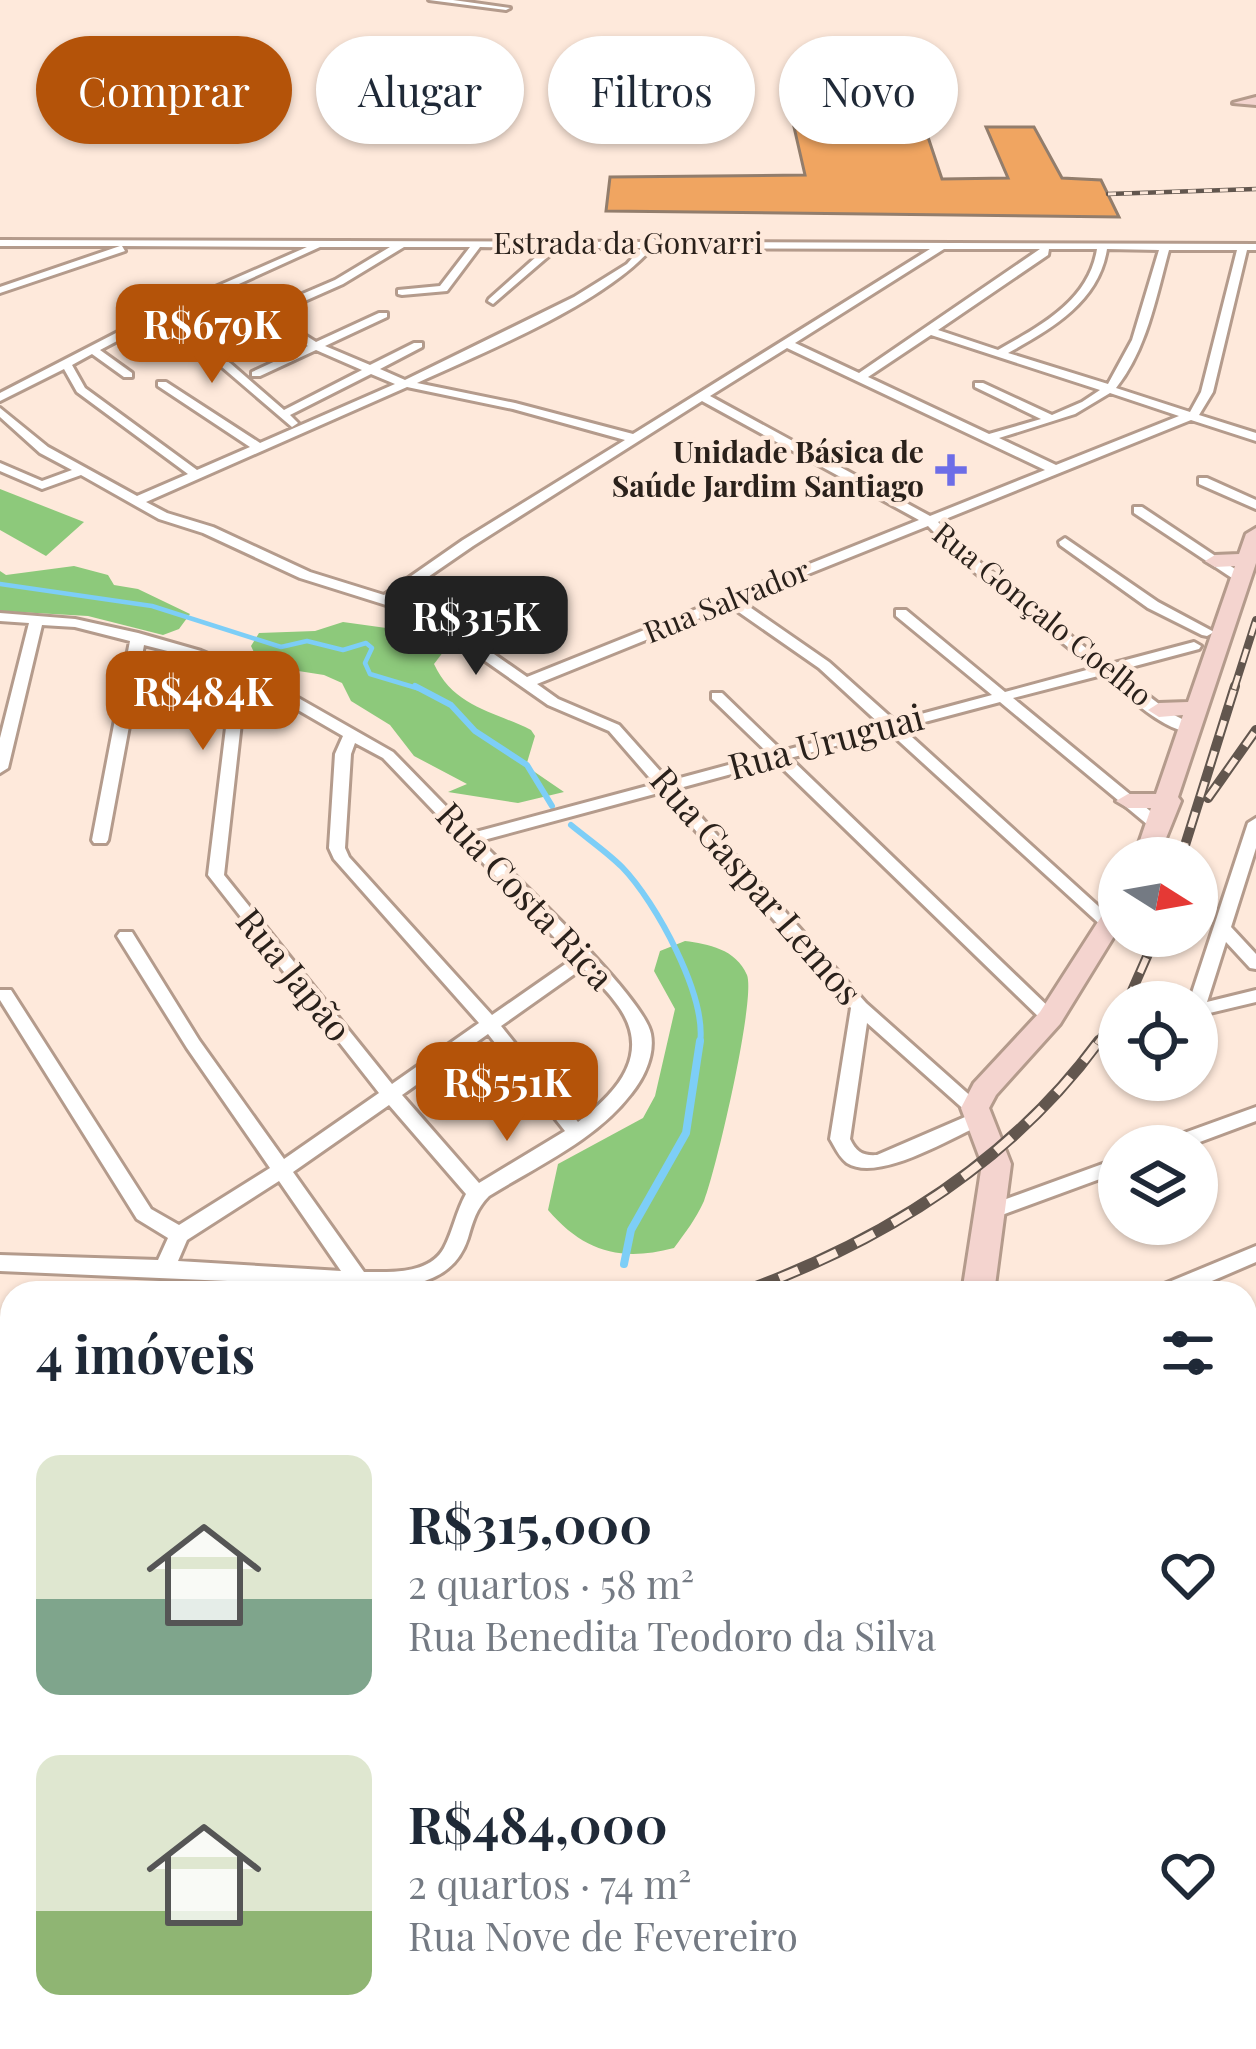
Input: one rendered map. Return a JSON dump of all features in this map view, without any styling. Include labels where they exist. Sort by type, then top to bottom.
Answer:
[{"type":"main road","points":[[1239,103],[1256,101]]},
{"type":"main road","points":[[1155,837],[1196,719],[1200,642],[1243,568],[1256,534]]},
{"type":"main road","points":[[1215,561],[1243,568]]},
{"type":"main road","points":[[1159,710],[1196,719]]},
{"type":"main road","points":[[1128,801],[1169,801]]},
{"type":"main road","points":[[980,1281],[992,1212],[994,1151],[976,1113],[984,1090],[1050,1018],[1098,943]]},
{"type":"street","points":[[433,0],[506,8]]},
{"type":"street","points":[[137,501],[403,383],[598,289],[626,273],[652,250],[653,242]]},
{"type":"street","name":"Estrada da Gonvarri","points":[[0,243],[1250,247]]},
{"type":"street","points":[[0,290],[137,243]]},
{"type":"street","points":[[197,344],[339,282],[402,244]]},
{"type":"street","points":[[493,301],[556,244]]},
{"type":"street","points":[[388,599],[468,543],[945,244]]},
{"type":"street","points":[[0,398],[151,319],[320,245]]},
{"type":"street","points":[[402,292],[443,289],[477,245]]},
{"type":"street","points":[[861,376],[1044,253],[1046,245]]},
{"type":"street","points":[[1000,353],[1070,308],[1103,263],[1103,245]]},
{"type":"street","points":[[992,437],[1048,418],[1112,387],[1136,336],[1166,246]]},
{"type":"street","points":[[1194,414],[1207,392],[1250,247]]},
{"type":"street","points":[[222,288],[316,347],[403,383],[515,406],[636,439]]},
{"type":"street","points":[[256,374],[383,315]]},
{"type":"street","points":[[151,319],[197,344],[287,419],[418,345]]},
{"type":"street","points":[[930,331],[1256,437]]},
{"type":"street","points":[[786,343],[1057,470]]},
{"type":"street","points":[[92,349],[128,375]]},
{"type":"street","points":[[65,362],[81,390],[194,473]]},
{"type":"street","points":[[162,384],[259,448]]},
{"type":"street","points":[[979,386],[1048,418]]},
{"type":"street","name":"Rua Gonçalo Coelho","points":[[701,396],[930,521],[998,585],[1159,710]]},
{"type":"street","name":"Rua Gaspar Lemos","points":[[0,411],[22,434],[79,472],[305,575],[426,613],[460,633],[524,684],[614,728],[860,1007],[976,1113]]},
{"type":"street","name":"Rua Salvador","points":[[524,684],[1194,414]]},
{"type":"street","points":[[0,467],[42,485],[79,472]]},
{"type":"street","points":[[1203,482],[1256,505]]},
{"type":"street","points":[[1138,510],[1215,561]]},
{"type":"street","points":[[1065,542],[1200,642]]},
{"type":"street","points":[[730,599],[824,665],[1098,901]]},
{"type":"street","points":[[902,613],[1160,827]]},
{"type":"street","name":"Rua Costa Rica","points":[[0,617],[37,618],[196,654],[253,678],[352,733],[400,764],[637,1016],[646,1046],[632,1080],[577,1134],[477,1194]]},
{"type":"street","points":[[0,768],[37,618]]},
{"type":"street","points":[[100,840],[138,638]]},
{"type":"street","name":"Rua Uruguai","points":[[472,838],[1200,642]]},
{"type":"street","name":"Rua Japão","points":[[253,678],[237,695],[216,860],[221,886],[477,1194]]},
{"type":"street","points":[[717,696],[1050,1018]]},
{"type":"street","points":[[352,733],[341,768],[337,848],[342,859],[490,1024],[577,1134]]},
{"type":"street","points":[[1205,981],[1254,831]]},
{"type":"street","points":[[1222,928],[1256,964]]},
{"type":"street","points":[[126,936],[193,1044],[357,1278]]},
{"type":"street","points":[[166,1269],[179,1235],[283,1169],[584,959]]},
{"type":"street","points":[[4,994],[144,1214],[179,1235]]},
{"type":"street","points":[[1218,1004],[1256,996]]},
{"type":"street","points":[[860,1007],[841,1124],[846,1154],[863,1163],[880,1162],[976,1113]]},
{"type":"street","points":[[1218,1128],[1256,1114]]},
{"type":"street","points":[[992,1212],[1098,1173]]},
{"type":"street","points":[[302,1281],[425,1274],[449,1259],[477,1194]]},
{"type":"street","points":[[1196,1281],[1254,1259]]},
{"type":"street","points":[[0,1263],[166,1269],[251,1281]]},
{"type":"green space","points":[[0,489],[84,522],[46,556],[0,530]]},
{"type":"green space","points":[[74,566],[108,575],[114,585],[138,589],[190,614],[179,629],[163,635],[88,616],[0,611],[0,571],[6,575]]},
{"type":"green space","points":[[343,622],[444,636],[450,643],[434,664],[442,678],[463,699],[531,730],[535,736],[526,766],[564,792],[518,803],[448,792],[467,784],[414,756],[390,725],[351,701],[342,683],[324,675],[260,665],[251,646],[259,633],[315,631]]},
{"type":"green space","points":[[685,941],[729,954],[747,975],[741,1049],[717,1156],[704,1201],[674,1248],[637,1254],[605,1250],[575,1236],[548,1210],[558,1164],[643,1118],[655,1096],[675,1009],[654,971],[660,951]]},
{"type":"building","points":[[986,127],[1034,127],[1062,178],[1101,180],[1119,217],[606,211],[610,177],[805,175],[798,144],[930,144],[942,179],[1008,178]]},
{"type":"waterway","points":[[0,584],[152,606],[281,647],[307,641],[343,650],[366,643],[372,648],[365,663],[370,674],[420,689]]},
{"type":"waterway","points":[[415,686],[451,705],[475,731],[527,765],[552,806]]},
{"type":"waterway","points":[[571,825],[622,867],[650,903],[687,976],[696,1001],[700,1041]]},
{"type":"waterway","points":[[624,1264],[631,1230],[686,1133],[700,1041]]},
{"type":"railway","points":[[1108,194],[1256,189]]},
{"type":"railway","points":[[1234,689],[1256,620]]},
{"type":"railway","points":[[1188,837],[1235,686]]},
{"type":"railway","points":[[1208,798],[1256,730]]},
{"type":"railway","points":[[1136,981],[1147,957]]},
{"type":"railway","points":[[771,1281],[843,1249],[939,1194],[1025,1125],[1098,1042]]},
{"type":"place","name":"Unidade Básica de Saúde Jardim Santiago","points":[[951,470]]}]
